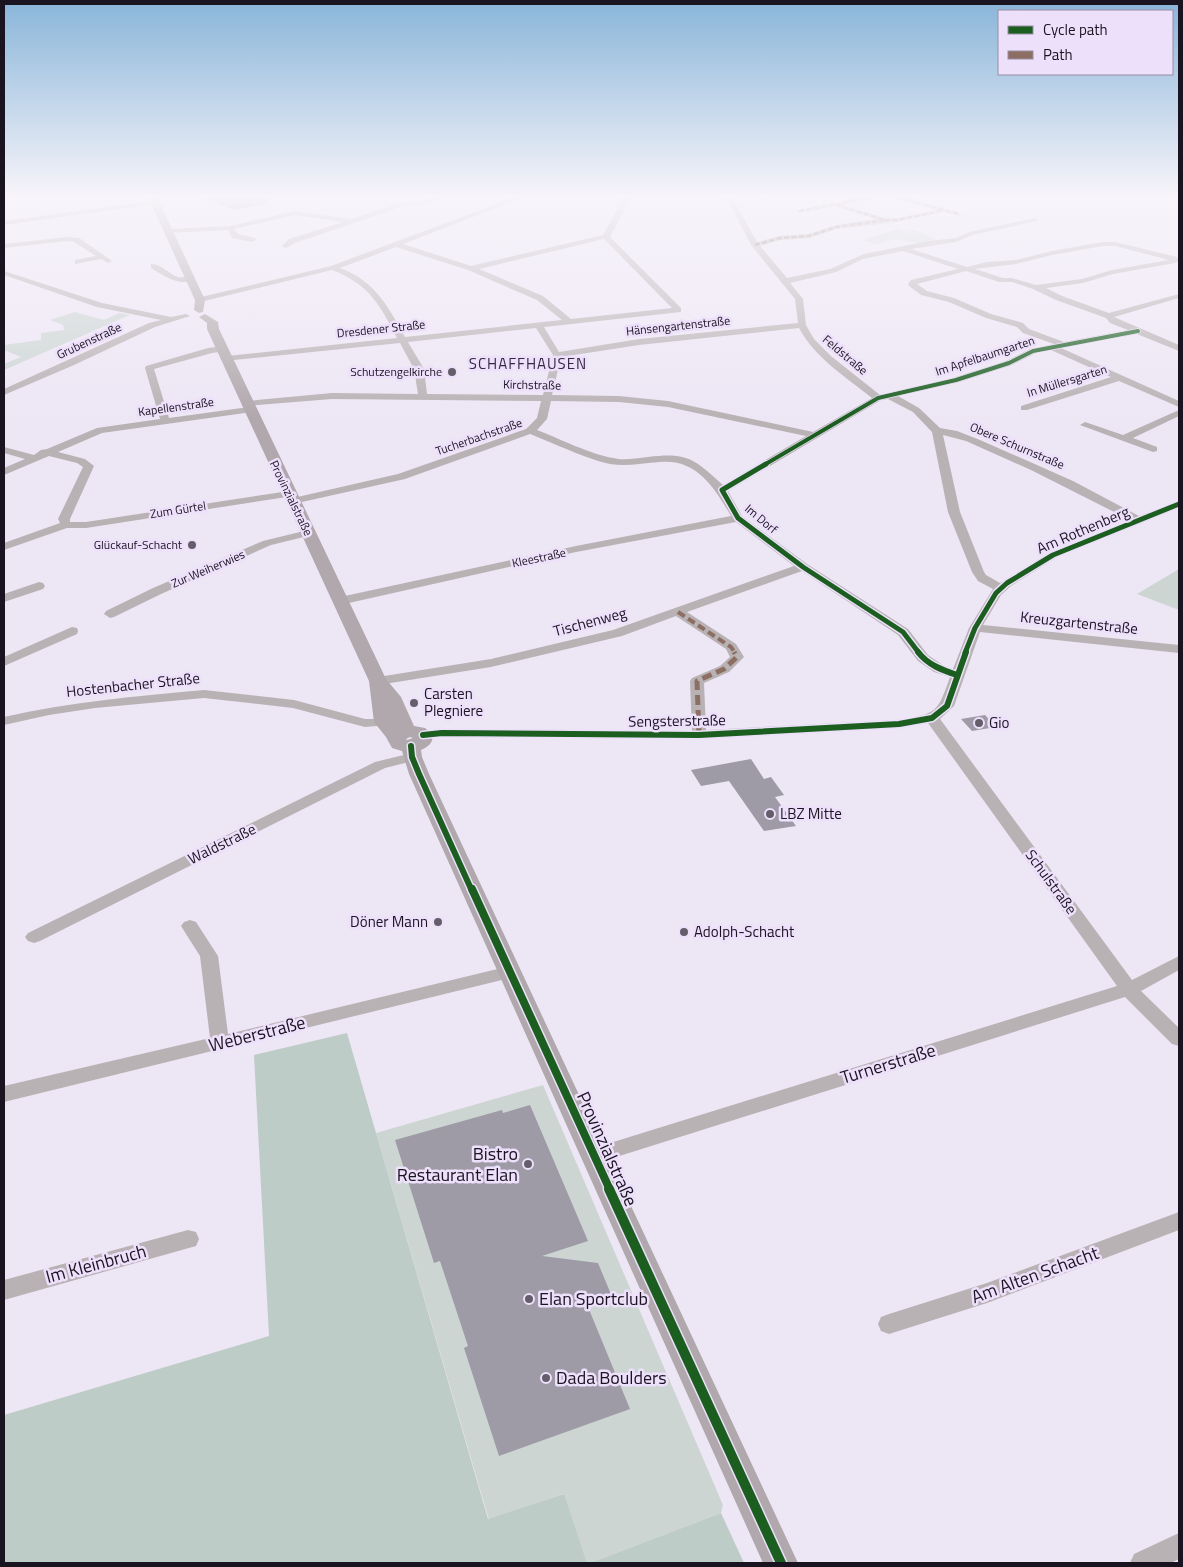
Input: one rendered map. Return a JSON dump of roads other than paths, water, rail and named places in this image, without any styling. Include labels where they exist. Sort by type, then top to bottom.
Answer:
[{"type":"street","points":[[161,270],[176,279],[190,279]]},
{"type":"street","name":"Provinzialstraße","points":[[186,270],[201,309],[212,322],[213,329],[248,407],[378,681],[390,693],[510,972],[781,1563]]},
{"type":"street","points":[[186,316],[196,318],[201,309],[326,270]]},
{"type":"street","points":[[339,270],[367,286],[385,308],[419,369],[423,396]]},
{"type":"street","points":[[476,270],[540,298],[569,322]]},
{"type":"street","name":"Dresdener Straße","points":[[165,421],[149,368],[211,350],[225,354],[403,339],[678,310],[639,270]]},
{"type":"street","name":"Feldstraße","points":[[776,270],[799,300],[802,325],[810,340],[828,358],[889,395]]},
{"type":"street","points":[[785,281],[796,280],[831,270]]},
{"type":"street","points":[[962,270],[912,284],[924,293],[951,300],[989,316],[1020,325],[1026,331],[1063,345]]},
{"type":"street","points":[[971,270],[1002,280],[1012,280],[1036,287],[1059,298],[1109,316],[1113,321],[1179,348]]},
{"type":"street","points":[[1036,287],[1083,281],[1123,270]]},
{"type":"street","points":[[4,273],[16,279],[100,304],[170,320]]},
{"type":"street","points":[[4,282],[16,279]]},
{"type":"street","points":[[1109,316],[1179,296]]},
{"type":"street","name":"Grubenstraße","points":[[4,392],[71,364],[152,325],[186,316]]},
{"type":"street","name":"Hänsengartenstraße","points":[[557,355],[639,342],[802,325]]},
{"type":"street","points":[[530,431],[542,419],[557,355],[539,326]]},
{"type":"street","name":"Im Apfelbaumgarten","points":[[889,395],[956,380],[1009,362],[1033,351],[1138,331]]},
{"type":"street","points":[[1053,348],[1179,404]]},
{"type":"street","name":"In Müllersgarten","points":[[1024,408],[1118,378]]},
{"type":"street","points":[[722,490],[813,435],[889,395],[916,410],[938,431],[954,512],[978,572],[982,578],[1001,588]]},
{"type":"street","name":"Kirchstraße","points":[[248,407],[332,396],[654,401],[813,435]]},
{"type":"street","name":"Kapellenstraße","points":[[4,472],[45,452],[107,429],[248,407]]},
{"type":"street","points":[[1124,438],[1179,413]]},
{"type":"street","points":[[1085,425],[1153,449]]},
{"type":"street","name":"Tucherbachstraße","points":[[291,498],[401,476],[530,431],[622,464],[666,458],[687,461],[722,490]]},
{"type":"street","name":"Obere Schurnstraße","points":[[938,431],[948,431],[963,436],[1038,468],[1138,520]]},
{"type":"street","points":[[4,450],[32,458]]},
{"type":"street","points":[[45,452],[81,461],[90,466],[64,519],[66,525]]},
{"type":"street","name":"Im Dorf","points":[[722,490],[738,518],[804,568],[904,632],[922,658],[939,669],[956,675]]},
{"type":"street","name":"Zum Gürtel","points":[[4,547],[66,525],[86,525],[291,498]]},
{"type":"street","name":"Am Rothenberg","points":[[932,718],[947,706],[956,675],[975,628],[1001,588],[1019,574],[1053,555],[1179,504]]},
{"type":"street","name":"Kleestraße","points":[[340,602],[594,546],[738,518]]},
{"type":"street","name":"Zur Weiherwies","points":[[110,614],[157,591],[267,543],[308,532]]},
{"type":"street","name":"Tischenweg","points":[[378,681],[490,663],[617,633],[804,568]]},
{"type":"street","points":[[4,598],[39,586]]},
{"type":"street","points":[[678,612],[731,647],[738,657],[732,664],[718,673],[697,681],[699,735]]},
{"type":"street","name":"Kreuzgartenstraße","points":[[975,628],[1179,649]]},
{"type":"street","points":[[4,662],[72,631]]},
{"type":"street","name":"Provinzialstraße","points":[[378,681],[378,696],[383,722],[410,741]]},
{"type":"street","name":"Hostenbacher Straße","points":[[4,721],[49,711],[95,704],[204,694],[294,704],[365,723],[383,722]]},
{"type":"street","name":"Sengsterstraße","points":[[410,741],[442,733],[699,735],[899,724],[932,718]]},
{"type":"street","name":"Schulstraße","points":[[932,718],[1129,989],[1179,1039]]},
{"type":"street","name":"Waldstraße","points":[[34,937],[380,765],[410,741]]},
{"type":"street","points":[[190,926],[209,956],[220,1043]]},
{"type":"street","name":"Turnerstraße","points":[[594,1156],[1129,989],[1179,962]]},
{"type":"street","name":"Weberstraße","points":[[4,1094],[510,972]]},
{"type":"street","name":"Am Alten Schacht","points":[[888,1324],[986,1293],[1179,1221]]},
{"type":"street","name":"Im Kleinbruch","points":[[4,1290],[188,1239]]},
{"type":"street","points":[[1143,1563],[1179,1546]]},
{"type":"place","name":"Schutzengelkirche","points":[[452,372]]},
{"type":"place","name":"Glückauf-Schacht","points":[[192,545]]},
{"type":"place","name":"Carsten Plegniere","points":[[414,703]]},
{"type":"place","name":"Gio","points":[[979,723]]},
{"type":"place","name":"LBZ Mitte","points":[[770,814]]},
{"type":"place","name":"Döner Mann","points":[[438,922]]},
{"type":"place","name":"Adolph-Schacht","points":[[684,932]]},
{"type":"place","name":"Bistro Restaurant Elan","points":[[528,1164]]},
{"type":"place","name":"Elan Sportclub","points":[[529,1299]]},
{"type":"place","name":"Dada Boulders","points":[[546,1378]]},
{"type":"district","name":"SCHAFFHAUSEN","points":[[528,364]]}]
